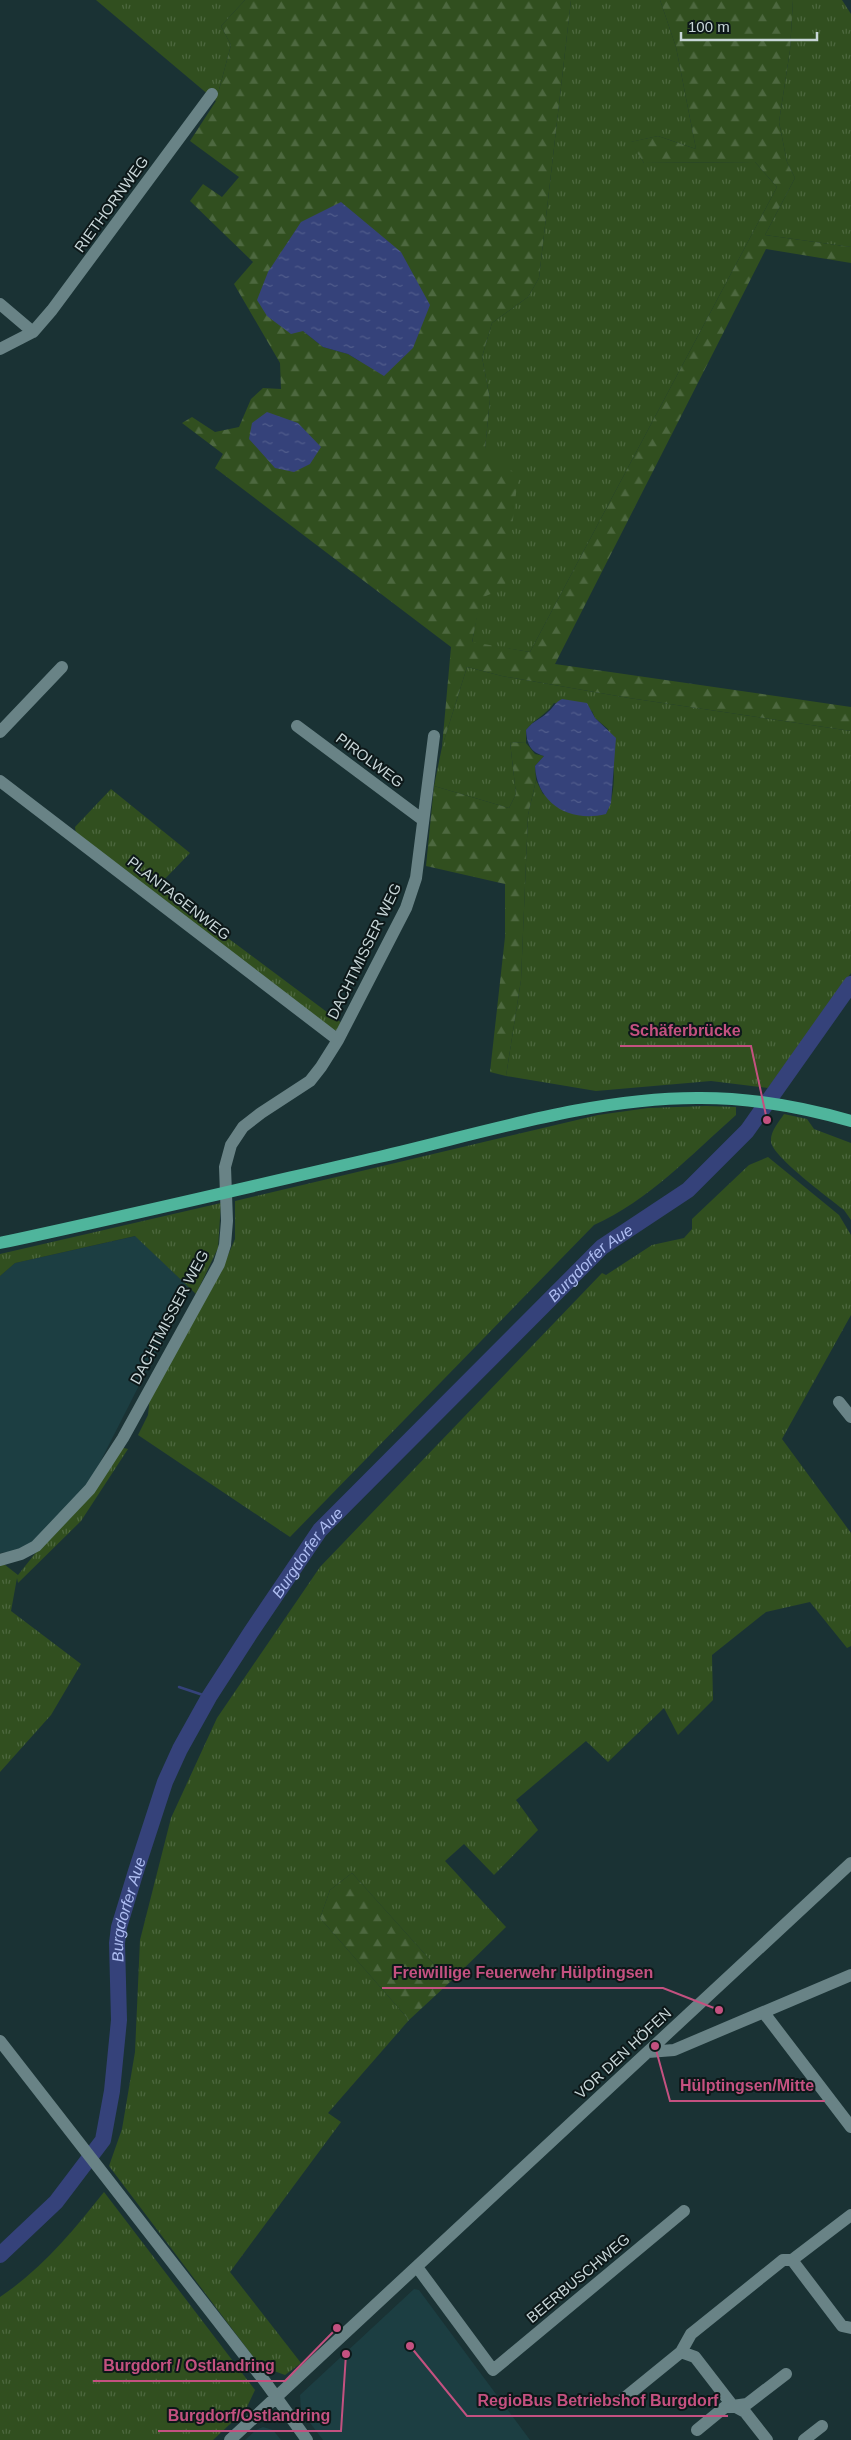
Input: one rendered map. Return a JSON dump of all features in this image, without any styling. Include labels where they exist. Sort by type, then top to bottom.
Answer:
[{"type":"main road","points":[[0,1243],[552,1117],[647,1101],[699,1098],[747,1100],[800,1108],[851,1121]]},
{"type":"street","name":"RIETHORNWEG","points":[[0,349],[33,332],[68,289],[212,94]]},
{"type":"street","points":[[0,304],[33,332]]},
{"type":"street","points":[[0,732],[62,667]]},
{"type":"street","name":"PIROLWEG","points":[[297,726],[423,820]]},
{"type":"street","name":"DACHTMISSER WEG","points":[[0,1560],[21,1554],[36,1546],[90,1489],[123,1438],[219,1264],[225,1245],[227,1221],[225,1167],[231,1145],[243,1127],[310,1081],[338,1040],[406,908],[416,878],[434,736]]},
{"type":"street","name":"PLANTAGENWEG","points":[[0,781],[338,1040]]},
{"type":"street","points":[[839,1402],[851,1417]]},
{"type":"street","name":"VOR DEN HÖFEN","points":[[230,2440],[851,1863]]},
{"type":"street","points":[[648,2052],[674,2050],[851,1975]]},
{"type":"street","points":[[764,2013],[851,2127]]},
{"type":"street","points":[[0,2041],[266,2383],[307,2440]]},
{"type":"street","name":"BEERBUSCHWEG","points":[[417,2267],[493,2370],[684,2211]]},
{"type":"street","points":[[622,2400],[681,2352],[691,2334],[783,2260],[792,2260],[851,2215]]},
{"type":"street","points":[[792,2260],[842,2326],[851,2327]]},
{"type":"street","points":[[681,2352],[695,2357],[732,2404],[745,2412],[767,2440]]},
{"type":"street","points":[[697,2430],[725,2407],[732,2404],[747,2404],[786,2374]]},
{"type":"street","points":[[804,2440],[822,2426]]},
{"type":"shaded area","points":[[136,1236],[189,1287],[89,1484],[35,1541],[17,1551],[0,1553],[0,1276],[15,1263]]},
{"type":"shaded area","points":[[414,2289],[419,2290],[530,2440],[323,2440],[301,2411],[300,2395]]},
{"type":"shaded area","points":[[263,2427],[273,2430],[281,2440],[245,2440],[256,2430]]},
{"type":"green space","points":[[96,0],[245,0],[221,26],[231,45],[216,101]]},
{"type":"green space","points":[[245,0],[571,0],[539,278],[528,297],[492,323],[482,357],[490,399],[485,449],[518,476],[505,588],[481,598],[472,642],[530,652],[777,187],[755,162],[644,163],[630,142],[658,136],[696,149],[676,47],[660,0],[793,0],[790,50],[779,122],[787,162],[795,178],[765,235],[851,247],[851,263],[766,249],[555,664],[851,707],[851,731],[629,698],[502,676],[467,667],[442,747],[451,647],[215,468],[223,454],[182,423],[192,417],[215,432],[239,427],[251,399],[263,388],[281,389],[280,363],[234,284],[253,262],[190,201],[203,184],[222,197],[239,177],[190,141],[216,101],[231,45],[221,26]],"holes":[[[303,331],[413,348],[359,361],[348,354],[323,347]]]},
{"type":"green space","points":[[571,0],[660,0],[676,47],[696,149],[658,136],[631,142],[644,163],[755,162],[777,187],[530,652],[472,643],[480,598],[485,449],[490,399],[482,357],[492,323],[528,297],[539,278]]},
{"type":"green space","points":[[793,0],[842,0],[851,14],[851,247],[765,235],[795,178],[787,162],[779,122],[790,50]]},
{"type":"green space","points":[[467,667],[502,676],[629,698],[851,731],[851,973],[768,1088],[711,1081],[596,1091],[506,1076],[521,980],[528,815],[536,780],[543,794],[606,814],[614,783],[613,761],[608,729],[595,718],[592,711],[554,703],[526,730],[526,743],[510,742],[516,794],[509,808],[434,786],[442,747]]},
{"type":"green space","points":[[510,742],[526,743],[535,754],[544,756],[535,766],[536,780],[528,815],[521,980],[506,1076],[490,1072],[505,937],[505,884],[426,866],[434,786],[509,808],[516,794]]},
{"type":"green space","points":[[111,789],[190,853],[158,886],[343,1024],[338,1031],[327,1029],[76,834],[75,827]]},
{"type":"green space","points":[[736,1107],[736,1115],[651,1190],[614,1215],[594,1225],[290,1537],[138,1435],[148,1415],[150,1395],[225,1262],[235,1239],[235,1201],[598,1115],[648,1108]]},
{"type":"green space","points":[[784,1114],[807,1119],[814,1129],[851,1143],[851,1220],[844,1210],[791,1167],[774,1149],[771,1142],[772,1134]]},
{"type":"green space","points":[[768,1157],[839,1215],[851,1235],[851,1315],[782,1439],[851,1533],[851,1646],[847,1648],[810,1602],[766,1612],[712,1655],[713,1700],[678,1735],[664,1708],[608,1762],[586,1741],[516,1800],[538,1830],[494,1875],[464,1844],[445,1861],[506,1927],[450,1982],[352,1873],[330,1890],[320,1918],[409,2020],[328,2113],[341,2122],[230,2272],[301,2363],[285,2375],[274,2371],[267,2375],[109,2166],[122,2129],[135,2052],[140,1940],[171,1818],[217,1718],[320,1567],[602,1273],[606,1275],[652,1245],[684,1238],[692,1229],[692,1219],[749,1165]]},
{"type":"green space","points":[[221,1203],[218,1248],[196,1294],[135,1236],[15,1263],[0,1276],[0,1254]]},
{"type":"green space","points":[[120,1447],[128,1449],[81,1521],[18,1583],[17,1578],[11,1611],[81,1664],[51,1715],[0,1772],[0,1561],[18,1575]]},
{"type":"green space","points":[[352,1873],[450,1982],[409,2020],[320,1918],[330,1890]]},
{"type":"green space","points":[[104,2192],[255,2390],[246,2409],[213,2440],[0,2440],[0,2297],[43,2262],[69,2235]]},
{"type":"water","points":[[341,202],[401,252],[430,305],[413,348],[384,376],[348,354],[323,347],[303,331],[291,334],[267,316],[257,300],[268,272],[301,222]]},
{"type":"water","points":[[267,412],[298,423],[321,447],[310,464],[294,472],[275,468],[249,439],[252,423]]},
{"type":"water","points":[[562,699],[587,703],[595,718],[616,738],[611,803],[606,814],[580,816],[558,808],[542,791],[537,779],[535,766],[544,756],[532,750],[527,739],[526,730]]},
{"type":"waterway","name":"Burgdorfer Aue","points":[[0,2255],[56,2202],[103,2140],[112,2091],[119,2020],[117,1943],[119,1927],[165,1782],[180,1749],[209,1697],[251,1632],[320,1530],[602,1247],[688,1190],[747,1131],[851,984]]},
{"type":"waterway","points":[[179,1687],[209,1697]]},
{"type":"place","name":"Schäferbrücke","points":[[767,1120]]},
{"type":"place","name":"Freiwillige Feuerwehr Hülptingsen","points":[[719,2010]]},
{"type":"place","name":"Hülptingsen/Mitte","points":[[655,2046]]},
{"type":"place","name":"Burgdorf / Ostlandring","points":[[337,2328]]},
{"type":"place","name":"RegioBus Betriebshof Burgdorf","points":[[410,2346]]},
{"type":"place","name":"Burgdorf/Ostlandring","points":[[346,2354]]}]
